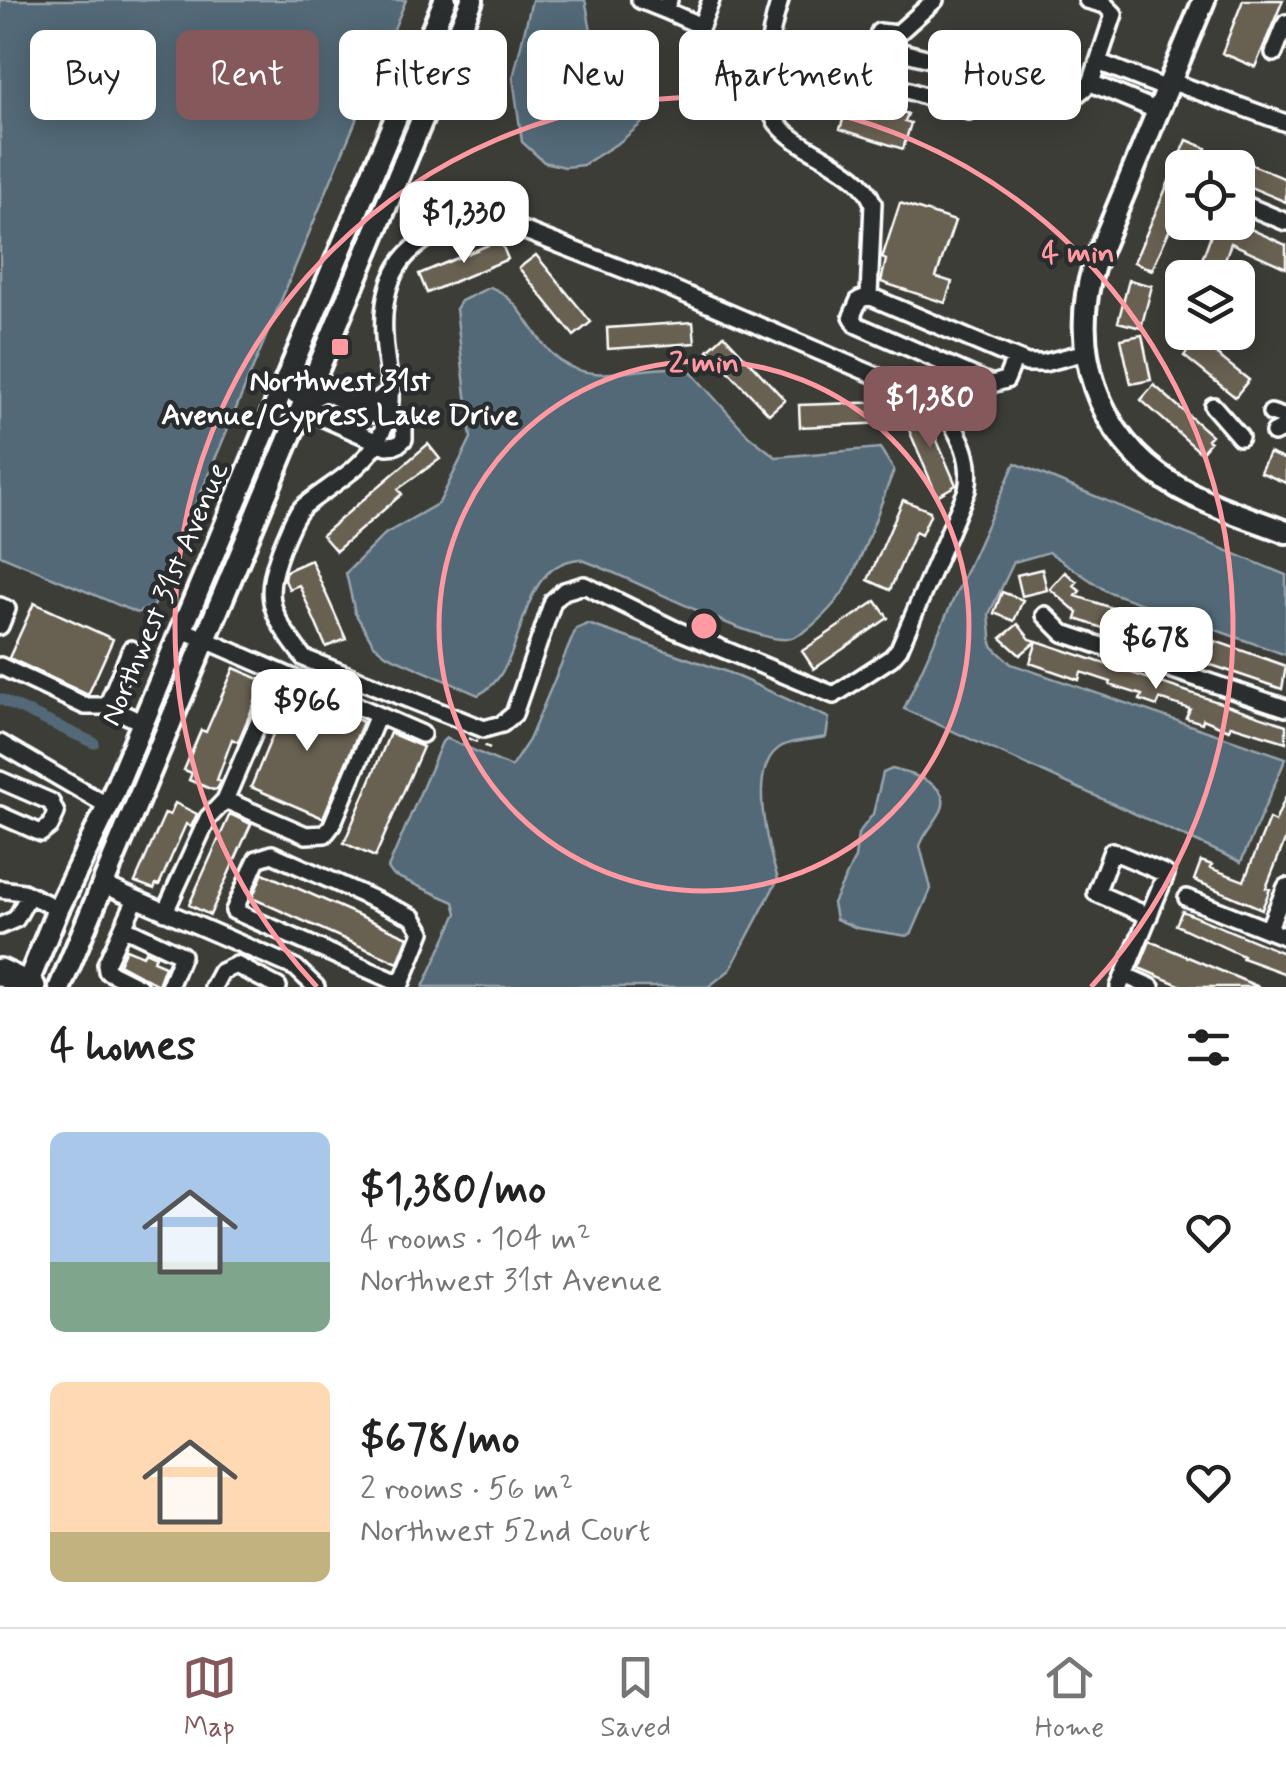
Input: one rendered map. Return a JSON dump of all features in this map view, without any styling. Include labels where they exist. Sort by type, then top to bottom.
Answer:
[{"type":"highway","points":[[0,972],[28,986]]},
{"type":"main road","name":"Northwest 31st Avenue","points":[[28,986],[284,390],[444,0]]},
{"type":"main road","name":"Northwest 31st Avenue","points":[[60,987],[308,401],[472,0]]},
{"type":"main road","points":[[1204,0],[1091,275],[1084,312],[1086,352],[1106,413],[1142,460],[1188,492],[1286,532]]},
{"type":"street","points":[[640,0],[667,5],[701,26],[711,0]]},
{"type":"street","points":[[780,0],[766,76],[767,103],[790,135],[868,189],[873,202],[869,296]]},
{"type":"street","points":[[902,30],[935,0]]},
{"type":"street","points":[[1081,91],[1091,83],[1114,14],[1105,5],[1087,0]]},
{"type":"street","points":[[1274,52],[1286,23]]},
{"type":"street","points":[[1098,62],[1286,124]]},
{"type":"street","points":[[1091,83],[1158,111]]},
{"type":"street","points":[[1255,209],[1286,222]]},
{"type":"street","points":[[470,219],[507,224],[661,284],[940,403],[963,442],[972,469],[967,490],[899,649],[834,695],[674,629],[584,585],[564,591],[554,600],[514,714],[502,724],[484,729],[304,658],[285,632],[271,601],[272,569],[299,510],[359,464],[378,440],[392,390],[384,340],[384,306],[400,261],[414,244],[470,219]]},
{"type":"street","points":[[1015,358],[1006,380],[992,384],[856,325],[852,316],[859,300],[869,296],[1027,363],[1044,363],[1086,352]]},
{"type":"street","points":[[284,390],[308,401],[319,416],[392,446],[404,438],[404,424],[396,418],[368,413],[325,392],[308,401]]},
{"type":"street","points":[[349,403],[377,401],[392,390]]},
{"type":"street","points":[[1240,437],[1213,406],[1228,413],[1242,412]]},
{"type":"street","points":[[0,606],[7,609],[0,626]]},
{"type":"street","points":[[1045,615],[1063,633],[1286,708]]},
{"type":"street","points":[[182,630],[422,734]]},
{"type":"street","points":[[107,706],[131,649]]},
{"type":"street","points":[[0,666],[85,706],[107,706],[143,723]]},
{"type":"street","points":[[165,912],[208,818],[224,800],[280,672]]},
{"type":"street","points":[[224,800],[306,836],[325,834],[378,716]]},
{"type":"street","points":[[0,743],[108,806]]},
{"type":"street","points":[[0,780],[51,802],[56,814],[41,833],[0,815]]},
{"type":"street","points":[[1149,916],[1096,893],[1112,851],[1166,874],[1149,916],[1122,981],[1151,987]]},
{"type":"street","points":[[272,854],[413,917],[422,932],[401,984],[317,948],[234,911],[257,859],[272,854]]},
{"type":"street","points":[[104,885],[165,912],[281,980],[282,987]]},
{"type":"street","points":[[0,888],[11,888],[58,910]]},
{"type":"street","points":[[1268,930],[1286,888]]},
{"type":"street","points":[[0,926],[16,919],[29,896]]},
{"type":"street","points":[[1187,898],[1286,938]]},
{"type":"street","points":[[136,900],[106,964],[107,971],[139,987]]},
{"type":"street","points":[[123,928],[182,955],[169,987]]},
{"type":"street","points":[[225,947],[311,981],[317,948]]},
{"type":"street","points":[[210,987],[225,947]]},
{"type":"street","points":[[210,987],[221,972],[236,965],[282,987]]},
{"type":"path","points":[[466,736],[490,748]]},
{"type":"water","points":[[0,0],[406,0],[394,30],[339,30],[339,120],[356,120],[154,606],[137,613],[0,555]]},
{"type":"water","points":[[532,0],[585,0],[591,30],[527,30],[527,120],[644,120],[621,141],[583,165],[565,167],[544,162],[522,142],[513,78]]},
{"type":"water","points":[[490,287],[511,301],[550,351],[574,369],[607,374],[658,368],[690,371],[749,436],[776,457],[880,448],[894,470],[855,570],[822,617],[795,637],[770,637],[717,619],[579,559],[557,566],[542,580],[507,664],[495,682],[478,695],[387,655],[374,645],[355,613],[346,573],[385,534],[439,503],[471,438],[456,309],[461,301]]},
{"type":"water","points":[[1015,463],[1286,575],[1286,655],[1106,591],[1049,552],[1014,562],[989,614],[992,646],[1011,664],[1286,758],[1241,862],[904,709]]},
{"type":"water","points":[[588,624],[727,672],[829,718],[826,737],[784,745],[769,759],[764,774],[763,810],[778,879],[730,970],[708,987],[423,987],[457,913],[454,902],[393,875],[388,868],[442,742],[446,738],[511,767],[529,740],[576,629]]},
{"type":"water","points":[[892,769],[936,787],[943,802],[920,846],[931,889],[912,933],[907,936],[857,928],[836,919],[833,903],[855,858],[858,834],[873,814],[883,773]]},
{"type":"building","points":[[1243,0],[1283,0],[1255,67],[1222,53]]},
{"type":"building","points":[[843,120],[911,123],[903,149],[840,129]]},
{"type":"building","points":[[1187,140],[1206,148],[1205,150],[1183,150]]},
{"type":"building","points":[[1255,166],[1286,179],[1286,202],[1255,189]]},
{"type":"building","points":[[1165,191],[1165,240],[1152,270],[1134,262]]},
{"type":"building","points":[[900,203],[955,221],[936,277],[952,282],[945,303],[881,282],[886,260],[882,258]]},
{"type":"building","points":[[1255,231],[1286,245],[1286,268],[1231,243],[1225,260],[1202,260],[1209,240],[1255,240]]},
{"type":"building","points":[[500,240],[508,259],[427,293],[419,274]]},
{"type":"building","points":[[536,255],[591,322],[574,336],[519,268]]},
{"type":"building","points":[[1129,280],[1152,286],[1141,328],[1118,322]]},
{"type":"building","points":[[693,322],[695,343],[608,349],[607,328]]},
{"type":"building","points":[[724,335],[785,400],[769,414],[708,350]]},
{"type":"building","points":[[1142,335],[1151,380],[1131,384],[1121,339]]},
{"type":"building","points":[[1189,350],[1211,350],[1249,380],[1235,397],[1184,356]]},
{"type":"building","points":[[1154,385],[1211,435],[1201,453],[1141,400]]},
{"type":"building","points":[[885,402],[886,423],[800,427],[799,405]]},
{"type":"building","points":[[923,408],[956,485],[937,496],[903,416]]},
{"type":"building","points":[[428,444],[440,459],[398,489],[402,494],[336,551],[322,535]]},
{"type":"building","points":[[1269,453],[1286,460],[1286,483],[1260,472]]},
{"type":"building","points":[[903,500],[930,511],[930,515],[921,535],[915,532],[890,590],[868,580]]},
{"type":"building","points":[[311,560],[346,639],[326,647],[299,585],[289,589],[284,578],[286,571]]},
{"type":"building","points":[[1042,569],[1047,590],[1022,596],[1017,575]]},
{"type":"building","points":[[1065,572],[1077,582],[1074,586],[1080,591],[1076,596],[1124,612],[1122,615],[1139,622],[1141,618],[1162,626],[1164,623],[1214,644],[1215,641],[1286,666],[1282,689],[1076,619],[1078,613],[1050,589]]},
{"type":"building","points":[[1002,592],[1023,600],[1014,621],[994,613]]},
{"type":"building","points":[[876,601],[888,618],[814,669],[802,651]]},
{"type":"building","points":[[34,603],[113,639],[88,695],[9,658]]},
{"type":"building","points":[[1018,624],[1030,639],[1037,641],[1020,655],[1001,638]]},
{"type":"building","points":[[1037,641],[1286,725],[1286,742],[1231,725],[1229,730],[1203,719],[1202,723],[1186,718],[1190,709],[1160,699],[1157,706],[1140,700],[1142,695],[1110,685],[1111,682],[1081,672],[1079,680],[1030,663]]},
{"type":"building","points":[[234,668],[264,681],[238,742],[232,739],[217,780],[221,782],[213,790],[189,780],[192,773],[184,770],[201,730],[206,732]]},
{"type":"building","points":[[291,691],[363,722],[323,818],[251,787]]},
{"type":"building","points":[[390,733],[423,747],[375,857],[344,843]]},
{"type":"building","points":[[1286,796],[1286,838],[1262,909],[1194,880],[1201,861],[1244,881],[1269,819],[1275,822]]},
{"type":"building","points":[[175,803],[197,814],[191,827],[186,824],[159,885],[154,889],[135,882],[165,813],[170,815]]},
{"type":"building","points":[[230,814],[251,824],[210,915],[189,905]]},
{"type":"building","points":[[263,873],[408,937],[398,963],[252,898]]},
{"type":"building","points":[[1182,911],[1286,954],[1286,974],[1242,958],[1176,925]]},
{"type":"building","points":[[1150,941],[1259,987],[1184,987],[1139,968]]},
{"type":"building","points":[[126,949],[143,956],[145,951],[156,956],[153,961],[165,966],[158,985],[119,964]]},
{"type":"waterway","points":[[0,699],[94,743]]},
{"type":"place","name":"Northwest 31st Avenue/Cypress Lake Drive","points":[[340,347]]}]
